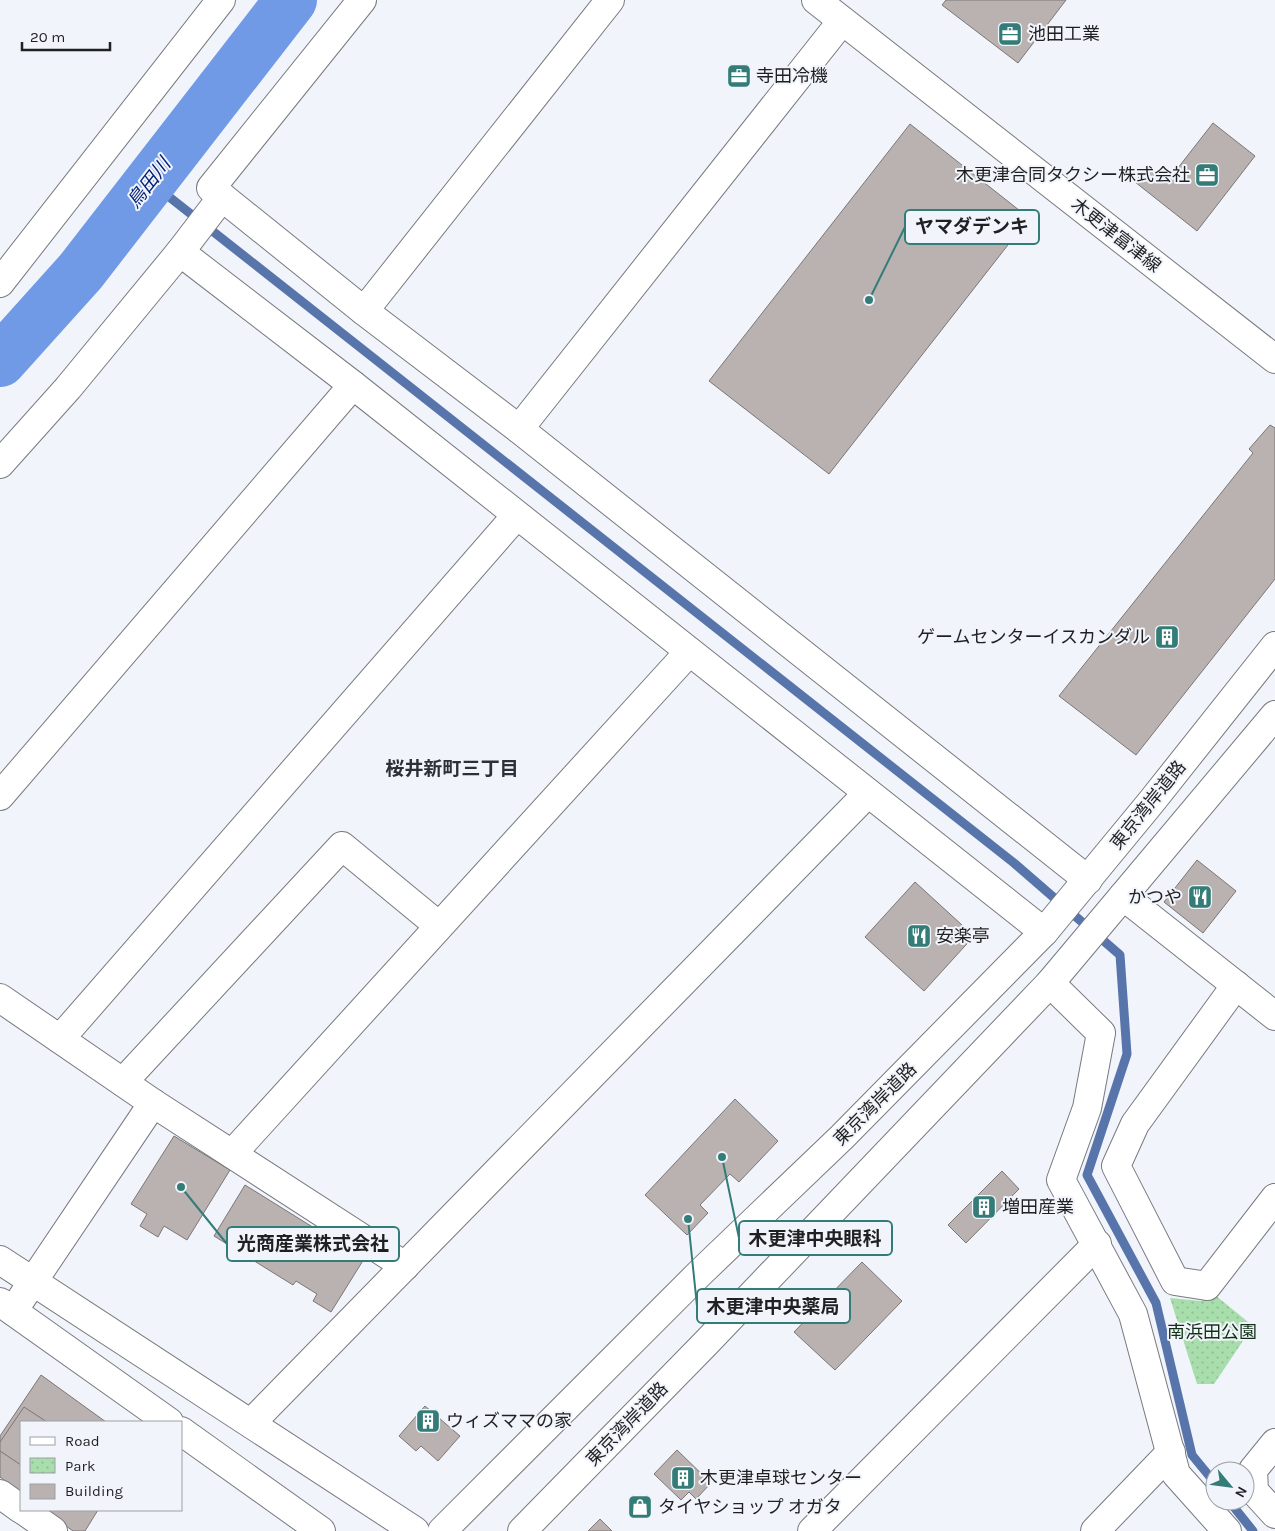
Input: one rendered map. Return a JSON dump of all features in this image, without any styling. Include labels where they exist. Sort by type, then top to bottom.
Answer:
[{"type":"main road","points":[[0,283],[221,0]]},
{"type":"main road","points":[[362,0],[210,188],[364,312],[519,429],[1088,880]]},
{"type":"main road","points":[[364,312],[610,0]]},
{"type":"main road","name":"木更津富津線","points":[[816,0],[1275,358]]},
{"type":"main road","points":[[519,429],[842,20]]},
{"type":"main road","points":[[0,464],[68,388],[180,252],[222,197]]},
{"type":"main road","points":[[180,252],[353,385],[516,516],[1044,932]]},
{"type":"main road","points":[[0,796],[353,385]]},
{"type":"main road","points":[[60,1039],[516,516]]},
{"type":"main road","name":"東京湾岸道路","points":[[442,1531],[687,1286],[856,1123],[1044,932],[1088,880],[1275,646]]},
{"type":"main road","points":[[232,1154],[689,652]]},
{"type":"main road","name":"東京湾岸道路","points":[[522,1531],[719,1330],[1050,983],[1275,715]]},
{"type":"main road","points":[[251,1424],[868,793]]},
{"type":"main road","points":[[123,1082],[342,846],[439,926]]},
{"type":"main road","points":[[1123,896],[1275,1016]]},
{"type":"main road","points":[[1050,983],[1101,1033],[1087,1108],[1061,1180],[1133,1314],[1176,1474],[1227,1531]]},
{"type":"main road","points":[[1236,985],[1135,1124],[1116,1166],[1175,1281],[1207,1286],[1275,1198]]},
{"type":"main road","points":[[0,998],[153,1103],[405,1266]]},
{"type":"main road","points":[[153,1103],[32,1281],[6,1306],[168,1421]]},
{"type":"main road","points":[[812,1531],[1097,1244]]},
{"type":"main road","points":[[0,1260],[416,1531]]},
{"type":"main road","points":[[182,1432],[321,1531]]},
{"type":"main road","points":[[1275,1442],[1253,1470],[1254,1490],[1275,1514]]},
{"type":"main road","points":[[1095,1531],[1171,1452]]},
{"type":"main road","points":[[0,1494],[20,1508]]},
{"type":"main road","points":[[25,1511],[53,1531]]},
{"type":"green space","name":"南浜田公園","points":[[1215,1295],[1253,1326],[1214,1384],[1197,1384],[1170,1298],[1201,1301]]},
{"type":"building","name":"池田工業","points":[[946,0],[1066,0],[1018,63],[942,5]]},
{"type":"building","name":"木更津合同タクシー株式会社","points":[[1213,123],[1255,156],[1197,231],[1135,182],[1147,167],[1167,182]]},
{"type":"building","points":[[910,124],[1029,218],[829,474],[709,381]]},
{"type":"building","name":"ゲームセンターイスカンダル","points":[[1270,425],[1275,428],[1275,579],[1136,755],[1059,696],[1253,453],[1249,449]]},
{"type":"building","name":"かつや","points":[[1197,860],[1236,891],[1203,933],[1164,902]]},
{"type":"building","name":"安楽亭","points":[[915,882],[974,936],[924,991],[865,937]]},
{"type":"building","points":[[735,1099],[778,1141],[739,1182],[730,1174],[700,1205],[708,1213],[687,1235],[645,1195]]},
{"type":"building","points":[[174,1136],[230,1170],[187,1240],[164,1226],[158,1237],[140,1226],[147,1214],[131,1204]]},
{"type":"building","name":"増田産業","points":[[1002,1171],[1019,1189],[966,1243],[948,1225]]},
{"type":"building","points":[[245,1185],[364,1259],[331,1312],[313,1301],[317,1294],[296,1281],[293,1285],[214,1236]]},
{"type":"building","points":[[862,1262],[902,1301],[835,1370],[794,1332]]},
{"type":"building","points":[[41,1375],[105,1421],[20,1421],[20,1492],[0,1477],[0,1436]]},
{"type":"building","name":"ウィズママの家","points":[[425,1406],[460,1436],[438,1461],[421,1446],[416,1451],[399,1436]]},
{"type":"building","points":[[24,1407],[45,1421],[20,1421],[20,1464],[0,1451],[0,1442]]},
{"type":"building","name":"木更津卓球センター","points":[[677,1450],[711,1483],[696,1499],[689,1492],[681,1500],[654,1474]]},
{"type":"building","points":[[45,1511],[97,1511],[85,1531],[73,1531]]},
{"type":"building","points":[[600,1519],[612,1531],[588,1531]]},
{"type":"waterway","name":"鳥田川","points":[[0,361],[81,271],[291,0]]},
{"type":"waterway","points":[[149,181],[1014,863],[1120,955],[1127,1054],[1087,1175],[1156,1303],[1192,1455],[1205,1471]]},
{"type":"waterway","points":[[1237,1511],[1253,1531]]},
{"type":"place","name":"池田工業","points":[[1010,34]]},
{"type":"place","name":"寺田冷機","points":[[739,76]]},
{"type":"place","name":"木更津合同タクシー株式会社","points":[[1207,175]]},
{"type":"place","name":"ヤマダデンキ","points":[[869,300]]},
{"type":"place","name":"ゲームセンターイスカンダル","points":[[1167,637]]},
{"type":"place","name":"かつや","points":[[1200,897]]},
{"type":"place","name":"安楽亭","points":[[919,936]]},
{"type":"place","name":"木更津中央眼科","points":[[722,1157]]},
{"type":"place","name":"光商産業株式会社","points":[[181,1187]]},
{"type":"place","name":"増田産業","points":[[984,1207]]},
{"type":"place","name":"木更津中央薬局","points":[[688,1219]]},
{"type":"place","name":"ウィズママの家","points":[[428,1421]]},
{"type":"place","name":"木更津卓球センター","points":[[683,1478]]},
{"type":"place","name":"タイヤショップ オガタ","points":[[640,1507]]},
{"type":"district","name":"桜井新町三丁目","points":[[452,769]]}]
